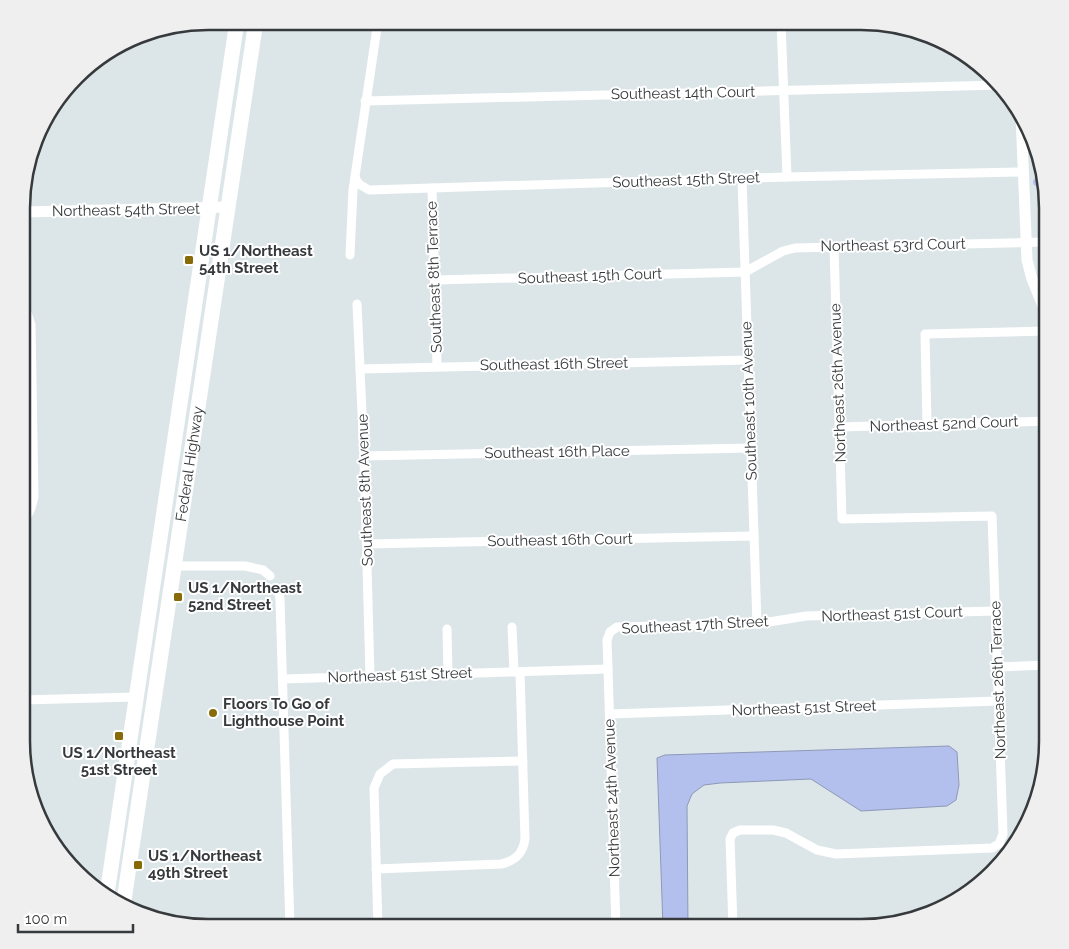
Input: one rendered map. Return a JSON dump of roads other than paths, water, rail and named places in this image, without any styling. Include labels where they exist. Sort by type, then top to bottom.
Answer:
[{"type":"main road","name":"Federal Highway","points":[[107,887],[236,30]]},
{"type":"main road","name":"Federal Highway","points":[[124,898],[255,30]]},
{"type":"main road","points":[[188,353],[193,376],[201,386]]},
{"type":"main road","points":[[181,394],[191,404],[196,424]]},
{"type":"main road","points":[[161,530],[164,547],[174,566]]},
{"type":"main road","points":[[145,635],[151,655],[154,659],[160,661]]},
{"type":"main road","points":[[136,697],[142,706],[149,736]]},
{"type":"street","points":[[350,254],[353,190],[377,30]]},
{"type":"street","points":[[781,30],[787,177]]},
{"type":"street","name":"Southeast 14th Court","points":[[365,101],[990,85]]},
{"type":"street","points":[[1021,128],[1027,260],[1039,296]]},
{"type":"street","name":"Southeast 15th Street","points":[[355,178],[359,184],[369,190],[1023,172]]},
{"type":"street","name":"Southeast 10th Avenue","points":[[742,179],[757,624]]},
{"type":"street","name":"Southeast 8th Terrace","points":[[432,188],[437,366]]},
{"type":"street","name":"Northeast 54th Street","points":[[30,212],[228,208]]},
{"type":"street","name":"Northeast 53rd Court","points":[[745,272],[783,251],[795,248],[1039,242]]},
{"type":"street","name":"Northeast 26th Avenue","points":[[834,247],[842,519],[992,516]]},
{"type":"street","name":"Southeast 15th Court","points":[[436,280],[745,272]]},
{"type":"street","name":"Southeast 8th Avenue","points":[[357,304],[364,456],[370,676]]},
{"type":"street","points":[[30,322],[34,497],[30,510]]},
{"type":"street","points":[[926,424],[925,334],[1039,330]]},
{"type":"street","name":"Southeast 16th Street","points":[[360,369],[748,360]]},
{"type":"street","name":"Northeast 52nd Court","points":[[840,427],[1039,421]]},
{"type":"street","name":"Southeast 16th Place","points":[[364,456],[751,448]]},
{"type":"street","name":"Northeast 26th Terrace","points":[[733,919],[730,839],[733,833],[740,830],[773,830],[786,833],[817,850],[836,854],[992,848],[999,844],[1003,834],[992,516]]},
{"type":"street","name":"Southeast 16th Court","points":[[367,544],[754,536]]},
{"type":"street","points":[[174,566],[245,566],[263,570],[270,576]]},
{"type":"street","points":[[278,590],[283,679],[290,919]]},
{"type":"street","name":"Northeast 51st Court","points":[[789,618],[996,611]]},
{"type":"street","name":"Southeast 17th Street","points":[[608,669],[607,640],[610,632],[617,627],[757,624],[789,618]]},
{"type":"street","points":[[376,869],[501,864],[512,862],[524,848],[523,760],[512,627]]},
{"type":"street","points":[[447,629],[448,674]]},
{"type":"street","points":[[997,667],[1039,665]]},
{"type":"street","name":"Northeast 51st Street","points":[[283,679],[608,669]]},
{"type":"street","name":"Northeast 24th Avenue","points":[[608,669],[616,919]]},
{"type":"street","points":[[30,700],[136,697]]},
{"type":"street","name":"Northeast 51st Street","points":[[610,714],[998,701]]},
{"type":"street","points":[[378,919],[374,788],[380,774],[393,764],[523,760]]},
{"type":"water","points":[[949,746],[957,752],[959,785],[956,800],[947,806],[861,811],[811,779],[704,785],[692,794],[687,806],[688,919],[663,919],[657,758],[665,755]]},
{"type":"place","name":"US 1/Northeast 54th Street","points":[[189,260]]},
{"type":"place","name":"US 1/Northeast 52nd Street","points":[[178,597]]},
{"type":"place","name":"Floors To Go of Lighthouse Point","points":[[213,713]]},
{"type":"place","name":"US 1/Northeast 51st Street","points":[[119,736]]},
{"type":"place","name":"US 1/Northeast 49th Street","points":[[138,865]]}]
